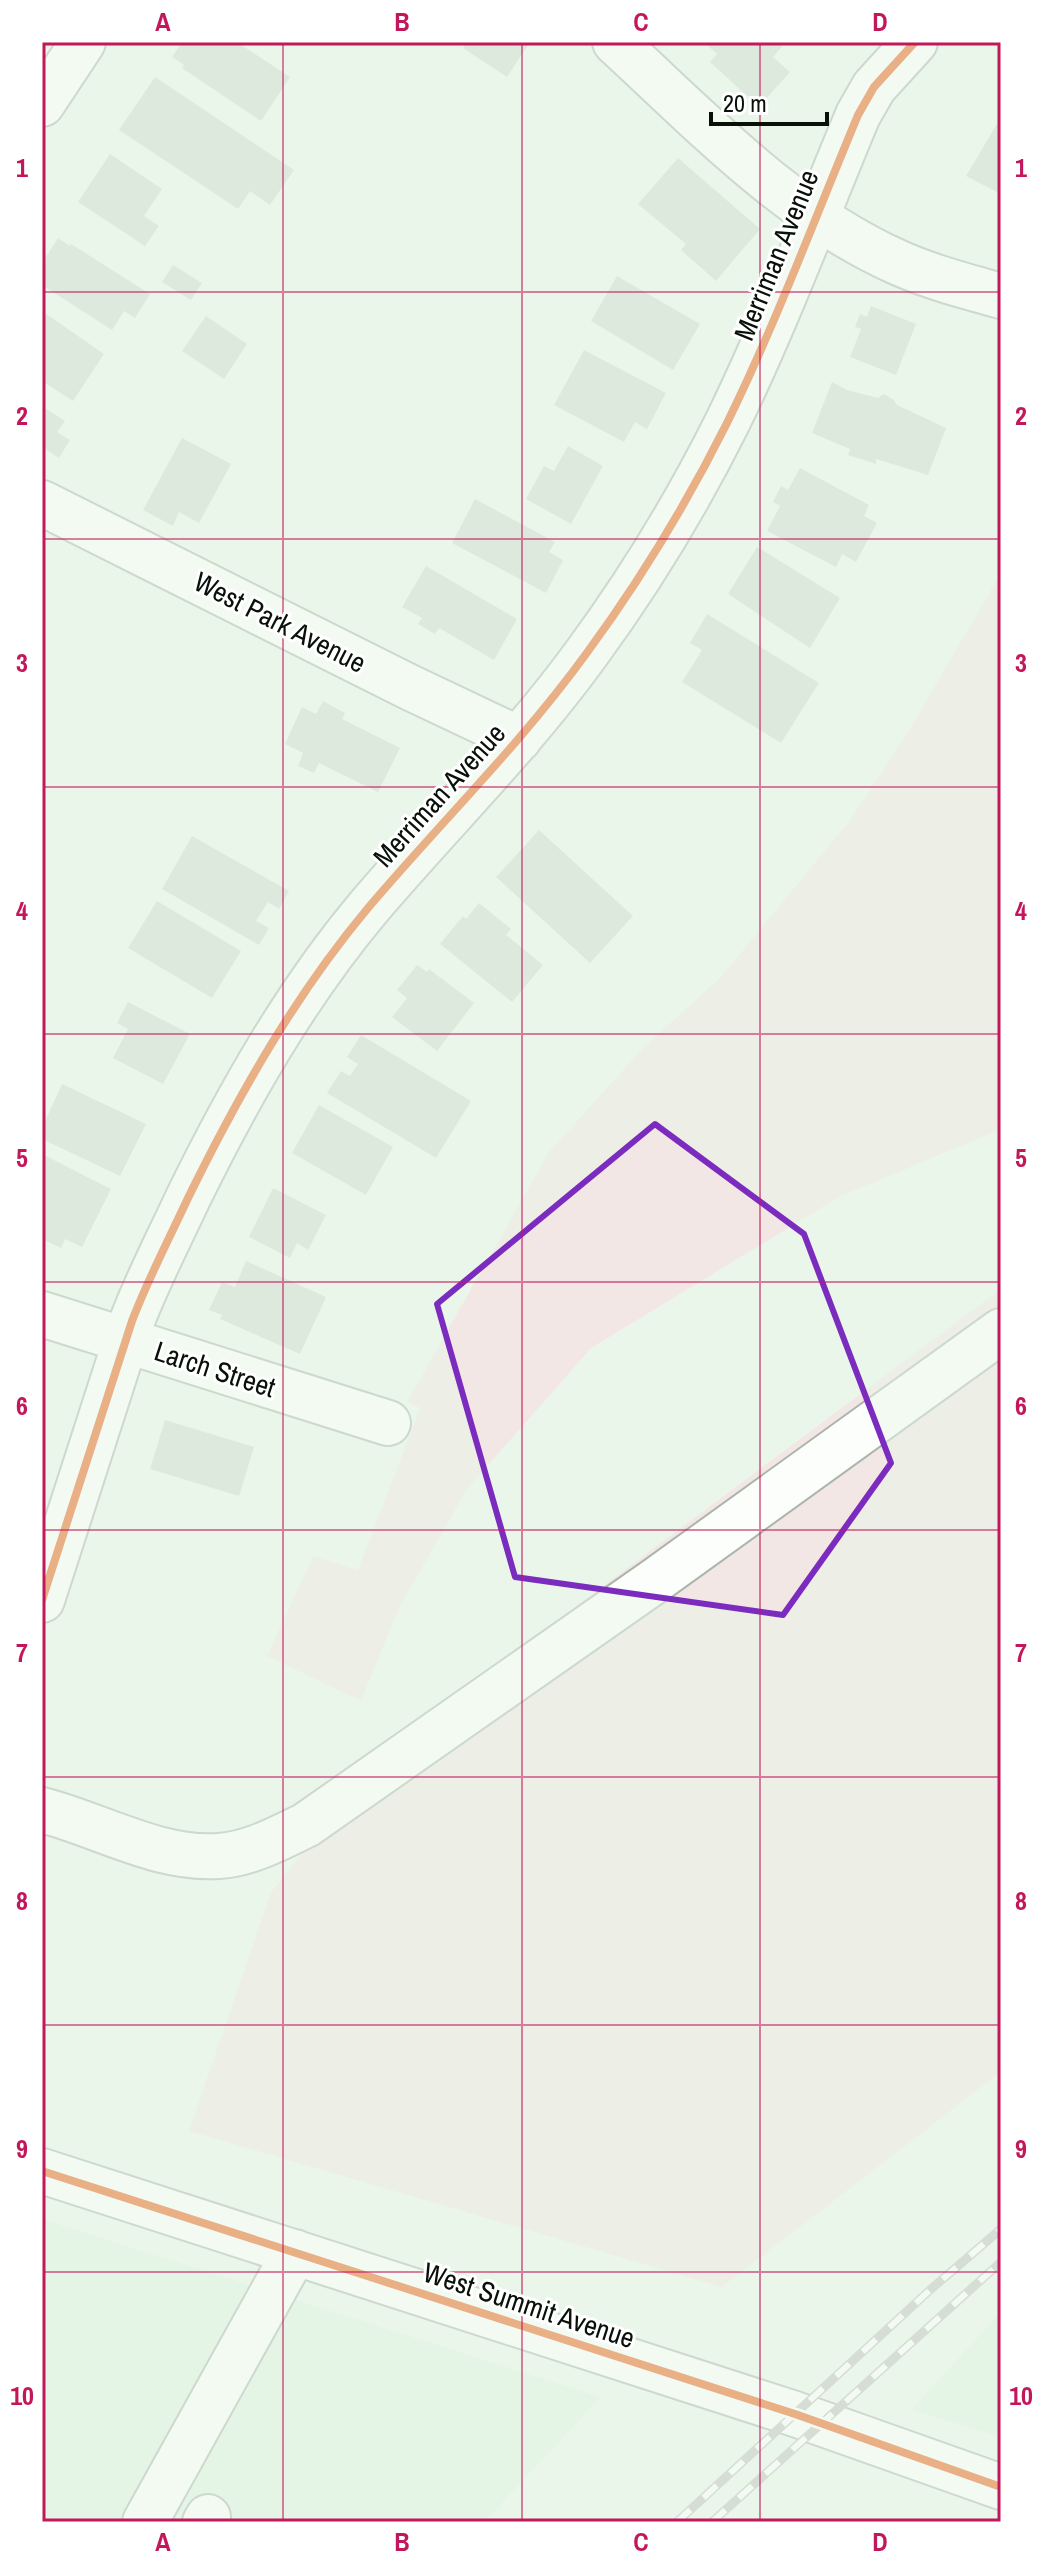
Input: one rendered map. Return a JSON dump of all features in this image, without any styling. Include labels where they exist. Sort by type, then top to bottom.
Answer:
[{"type":"street","points":[[42,104],[83,42]]},
{"type":"street","points":[[615,42],[756,172],[816,217],[896,261],[931,276],[1001,296]]},
{"type":"street","name":"Merriman Avenue","points":[[42,1600],[125,1340],[145,1288],[225,1122],[291,1014],[365,911],[519,739],[587,653],[662,541],[726,425],[754,365],[858,115],[874,87],[915,42]]},
{"type":"street","name":"West Park Avenue","points":[[42,503],[519,739]]},
{"type":"street","name":"Larch Street","points":[[42,1314],[388,1423]]},
{"type":"street","points":[[42,1810],[177,1852],[219,1856],[263,1845],[306,1825],[656,1580],[1001,1331]]},
{"type":"street","name":"West Summit Avenue","points":[[42,2171],[795,2414],[1001,2487]]},
{"type":"street","points":[[145,2522],[295,2252]]},
{"type":"highlighted area","points":[[655,1124],[804,1234],[891,1463],[783,1615],[515,1577],[437,1304]]},
{"type":"shaded area","points":[[1001,573],[1001,1129],[839,1197],[591,1348],[467,1489],[398,1610],[361,1701],[267,1656],[313,1556],[358,1570],[420,1408],[407,1402],[549,1152],[644,1047],[721,977],[850,820],[908,732]]},
{"type":"shaded area","points":[[1001,1289],[1001,2072],[722,2287],[189,2131],[271,1892],[385,1749]]},
{"type":"shaded area","points":[[42,2219],[601,2397],[484,2522],[42,2522]]},
{"type":"shaded area","points":[[1001,2312],[1001,2437],[911,2410]]},
{"type":"building","points":[[182,42],[237,42],[290,77],[261,121],[182,68],[184,65],[172,57]]},
{"type":"building","points":[[467,42],[530,42],[507,77],[463,48]]},
{"type":"building","points":[[712,42],[786,42],[773,57],[790,72],[759,107],[710,62],[717,54],[708,46]]},
{"type":"building","points":[[155,77],[294,170],[270,205],[250,191],[238,209],[119,130]]},
{"type":"building","points":[[1001,117],[1001,194],[966,176]]},
{"type":"building","points":[[110,154],[162,189],[144,216],[159,226],[145,246],[78,202]]},
{"type":"building","points":[[678,158],[760,229],[716,281],[681,250],[686,244],[638,204]]},
{"type":"building","points":[[58,238],[150,294],[135,318],[124,311],[112,330],[42,285],[42,263]]},
{"type":"building","points":[[173,265],[202,283],[191,300],[162,282]]},
{"type":"building","points":[[617,276],[700,324],[673,370],[591,321]]},
{"type":"building","points":[[871,306],[916,324],[896,375],[850,357],[861,329],[855,327],[860,314],[867,317]]},
{"type":"building","points":[[42,311],[104,354],[73,401],[42,381]]},
{"type":"building","points":[[206,316],[247,344],[224,379],[182,351]]},
{"type":"building","points":[[584,350],[666,393],[647,429],[635,422],[624,442],[554,405]]},
{"type":"building","points":[[832,382],[847,390],[878,398],[884,394],[897,405],[946,428],[928,475],[876,459],[876,464],[848,455],[850,449],[812,433]]},
{"type":"building","points":[[42,406],[65,421],[57,432],[70,440],[59,458],[42,447]]},
{"type":"building","points":[[182,438],[231,464],[199,523],[179,512],[173,526],[143,510]]},
{"type":"building","points":[[568,446],[603,466],[571,524],[526,499],[544,466],[554,471]]},
{"type":"building","points":[[800,468],[869,505],[864,516],[877,523],[856,562],[842,554],[836,567],[767,531],[780,506],[773,502],[781,486],[788,490]]},
{"type":"building","points":[[475,499],[555,542],[549,552],[563,560],[546,593],[452,543]]},
{"type":"building","points":[[757,547],[840,598],[810,648],[728,594]]},
{"type":"building","points":[[426,566],[517,619],[494,660],[439,628],[435,634],[418,624],[422,618],[402,607]]},
{"type":"building","points":[[707,614],[819,683],[781,743],[682,682],[702,650],[690,643]]},
{"type":"building","points":[[323,701],[345,713],[342,719],[400,748],[378,792],[319,763],[314,773],[298,766],[303,753],[285,744],[302,707],[316,714]]},
{"type":"building","points":[[539,830],[633,916],[590,963],[496,877]]},
{"type":"building","points":[[192,836],[289,891],[279,909],[268,902],[256,921],[269,928],[259,945],[162,889]]},
{"type":"building","points":[[157,901],[241,951],[212,998],[128,948]]},
{"type":"building","points":[[479,903],[511,929],[506,935],[543,965],[512,1002],[440,944],[463,916],[466,919]]},
{"type":"building","points":[[417,965],[427,972],[429,969],[474,1003],[437,1051],[392,1017],[407,998],[397,990]]},
{"type":"building","points":[[128,1002],[190,1034],[163,1084],[113,1058],[128,1029],[117,1023]]},
{"type":"building","points":[[361,1035],[471,1101],[436,1158],[327,1093],[341,1071],[350,1076],[358,1064],[347,1057]]},
{"type":"building","points":[[62,1084],[146,1124],[120,1176],[42,1139],[42,1128]]},
{"type":"building","points":[[319,1105],[393,1147],[366,1195],[292,1153]]},
{"type":"building","points":[[42,1154],[111,1189],[82,1247],[65,1239],[61,1248],[42,1239]]},
{"type":"building","points":[[273,1188],[326,1215],[308,1250],[297,1243],[290,1258],[249,1237]]},
{"type":"building","points":[[246,1261],[326,1297],[300,1354],[220,1319],[222,1315],[209,1310],[222,1282],[235,1287]]},
{"type":"building","points":[[165,1420],[254,1447],[239,1496],[150,1469]]},
{"type":"railway","points":[[677,2522],[1001,2229]]},
{"type":"railway","points":[[712,2522],[1001,2262]]},
{"type":"cycle path","points":[[42,1600],[138,1305],[188,1198],[248,1084],[292,1011],[341,941],[561,688],[606,627],[661,542],[696,483],[745,385],[858,115],[874,87],[915,42]]},
{"type":"cycle path","points":[[42,2171],[795,2414],[1001,2487]]}]
